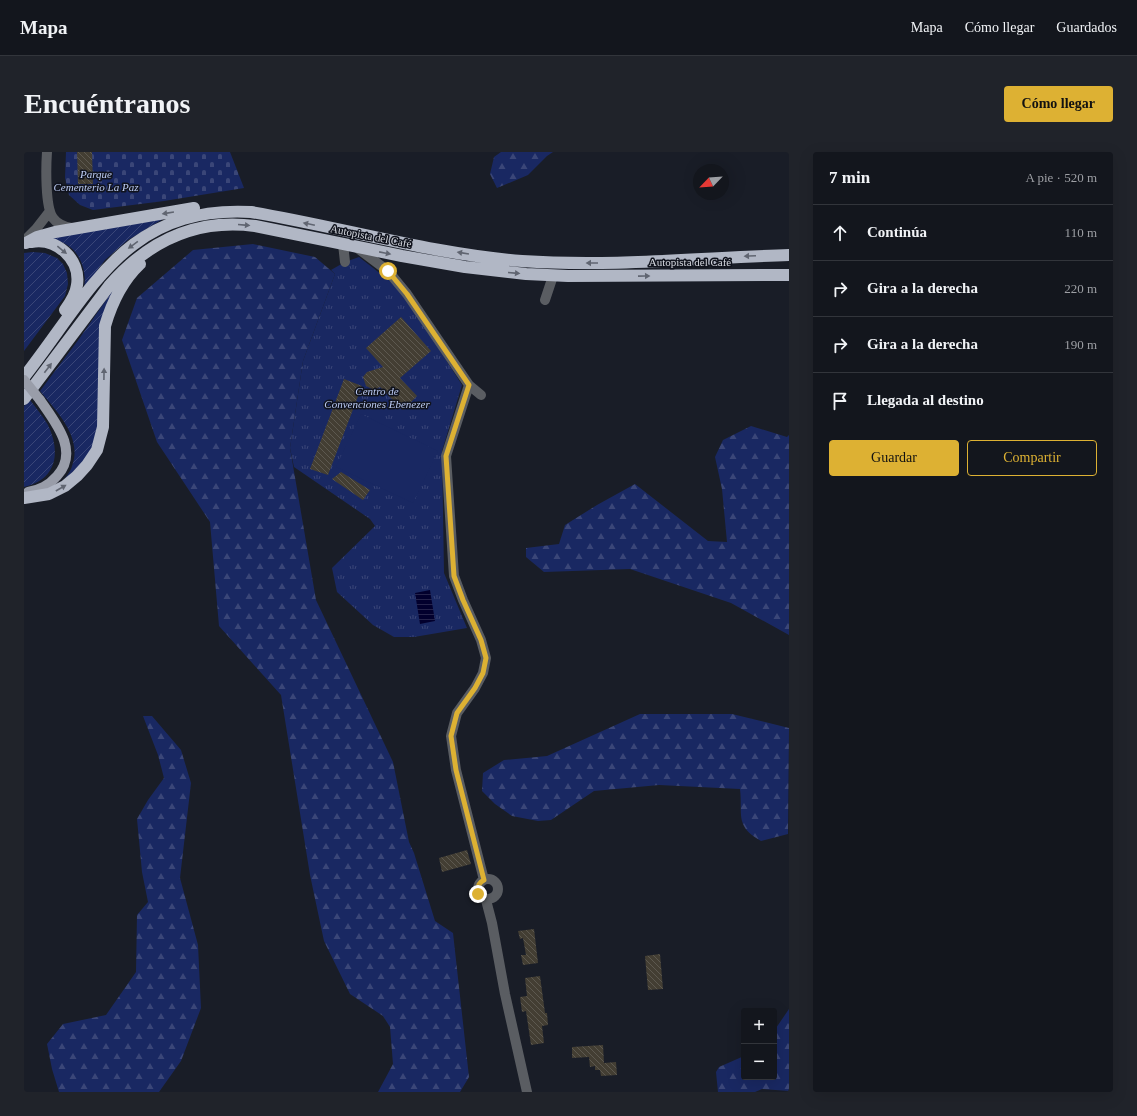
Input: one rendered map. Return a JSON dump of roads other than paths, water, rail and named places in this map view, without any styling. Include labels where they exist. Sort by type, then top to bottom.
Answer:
[{"type":"highway","points":[[25,243],[37,237],[72,228],[203,207],[242,207],[275,216]]},
{"type":"highway","name":"Autopista del Café","points":[[24,378],[108,267],[118,256],[142,238],[166,225],[204,214],[233,211],[251,212],[427,247],[521,261],[576,263],[648,262],[789,255]]},
{"type":"highway","points":[[24,498],[49,494],[65,486],[87,465],[97,450],[103,427],[105,326],[120,288],[134,271],[148,258],[163,248],[223,224]]},
{"type":"highway","name":"Autopista del Café","points":[[24,399],[109,286],[132,262],[153,247],[175,236],[199,228],[223,224],[256,226],[356,247],[465,267],[506,272],[554,276],[789,275]]},
{"type":"highway","points":[[24,367],[68,306],[75,294],[78,283],[72,260],[60,247],[51,243],[34,241],[25,243]]},
{"type":"main road","points":[[24,378],[62,435],[67,454],[66,461],[60,473],[49,484],[41,489],[24,493]]},
{"type":"street","points":[[47,152],[46,166],[50,211],[58,224],[72,228]]},
{"type":"street","points":[[25,243],[50,211]]},
{"type":"street","points":[[343,244],[345,262]]},
{"type":"street","points":[[356,247],[388,271],[407,294],[469,385],[481,395]]},
{"type":"street","points":[[545,300],[554,276]]},
{"type":"street","points":[[469,385],[446,456],[454,576],[481,640],[486,658],[483,673],[475,688],[457,713],[451,736],[456,770],[484,880]]},
{"type":"street","points":[[484,880],[494,881],[498,890],[496,896],[486,900],[480,897],[477,891],[479,884],[484,880]]},
{"type":"street","points":[[486,900],[527,1092]]},
{"type":"park label","name":"Parque Cementerio La Paz","points":[[96,180]]},
{"type":"park label","name":"Centro de Convenciones Ebenezer","points":[[377,397]]}]
